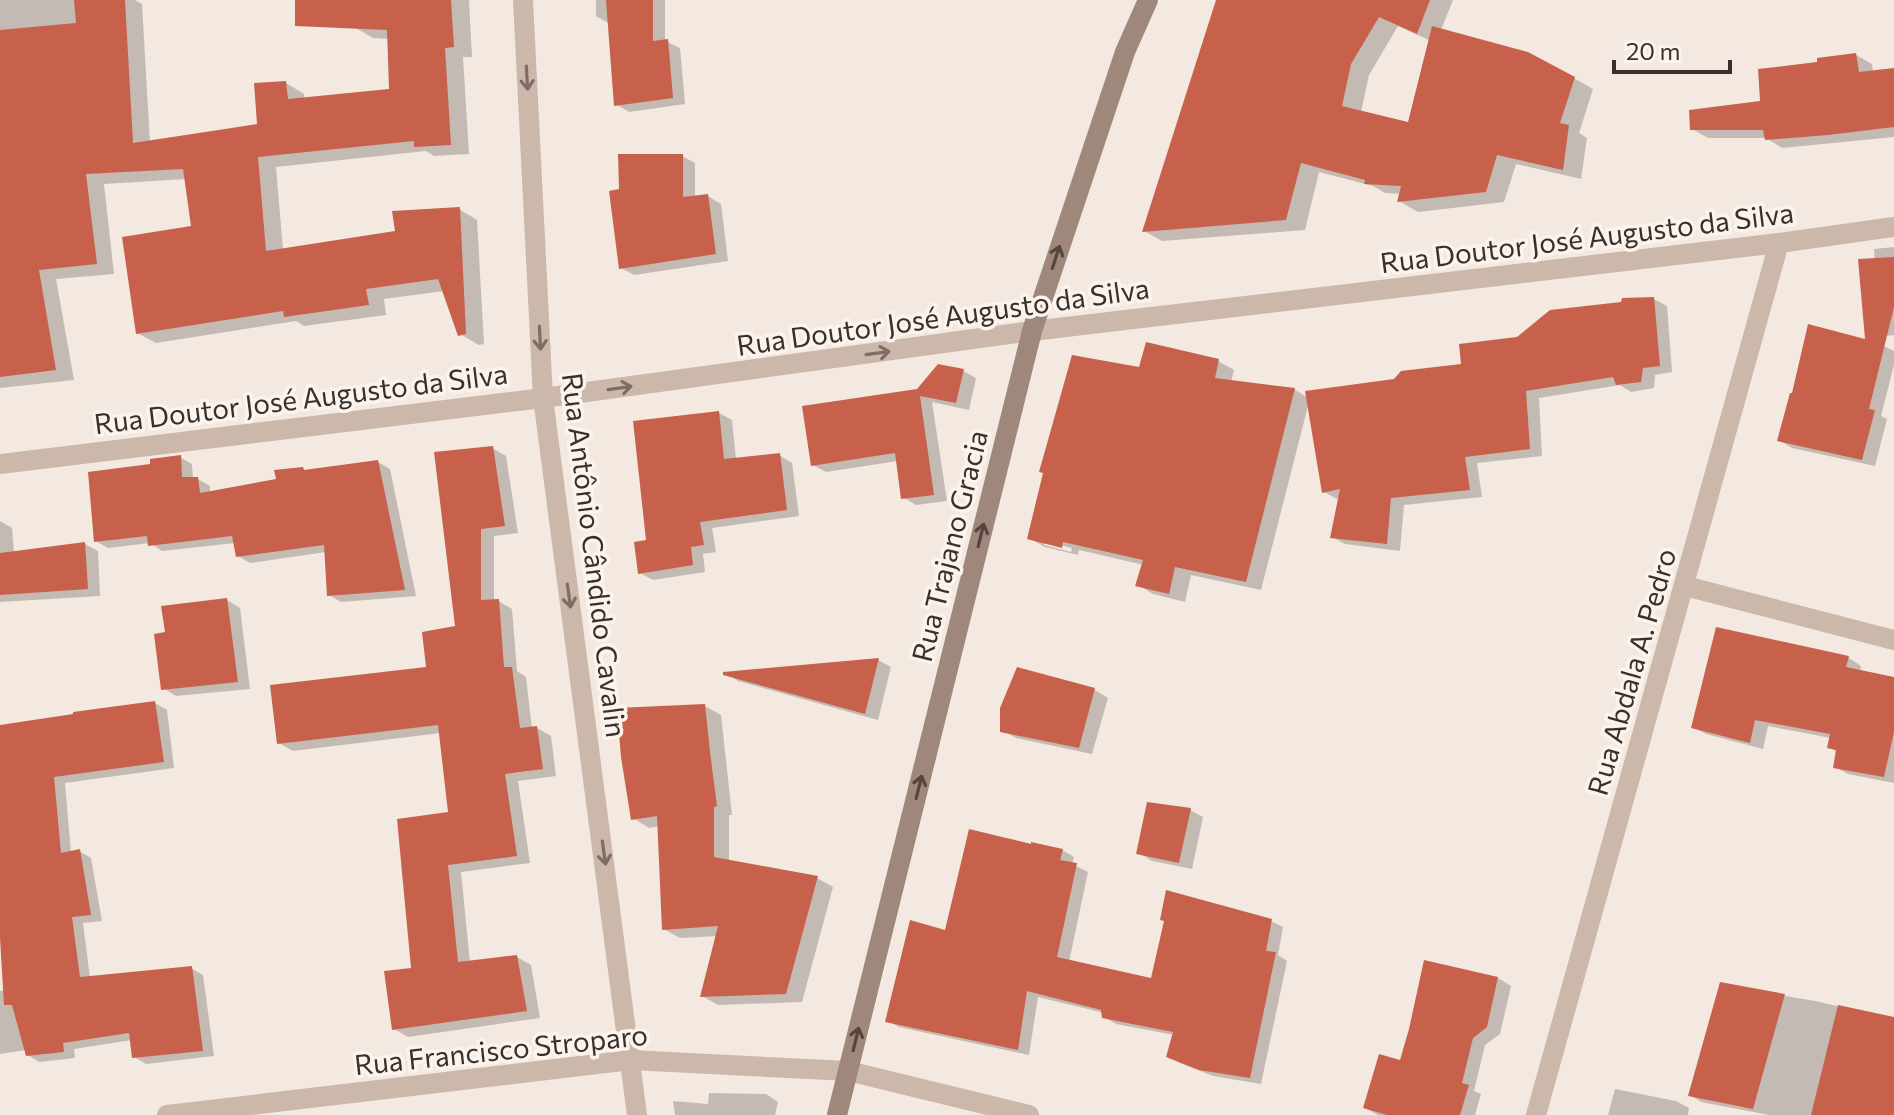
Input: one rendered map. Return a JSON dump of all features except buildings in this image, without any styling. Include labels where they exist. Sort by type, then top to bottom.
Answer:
[{"type":"main road","name":"Rua Trajano Gracia","points":[[837,1115],[1032,331],[1125,52],[1148,0]]},
{"type":"street","name":"Rua Antônio Cândido Cavalin","points":[[523,0],[543,398],[637,1115]]},
{"type":"street","name":"Rua Doutor José Augusto da Silva","points":[[0,464],[543,398],[1032,331],[1894,227]]},
{"type":"street","name":"Rua Abdala A. Pedro","points":[[1536,1115],[1779,243]]},
{"type":"street","points":[[1685,586],[1894,640]]},
{"type":"street","name":"Rua Francisco Stroparo","points":[[167,1115],[631,1060],[848,1071],[1029,1115]]}]
